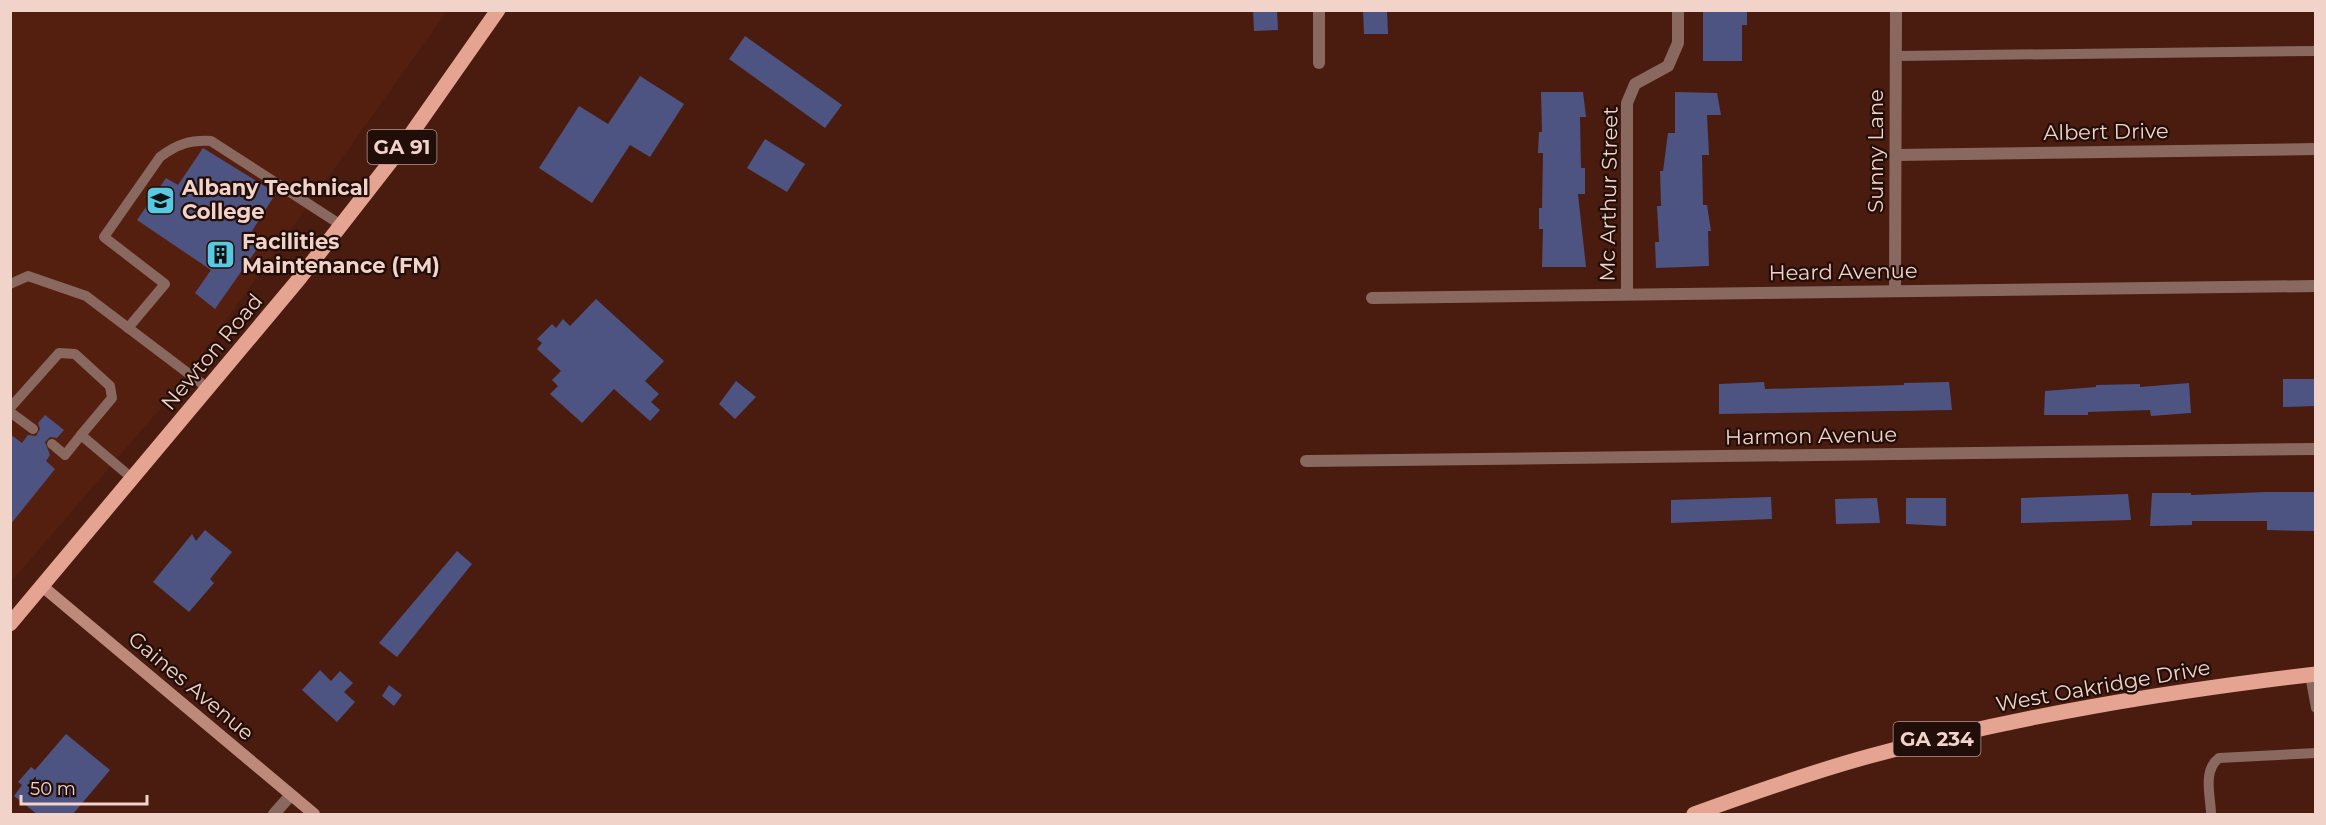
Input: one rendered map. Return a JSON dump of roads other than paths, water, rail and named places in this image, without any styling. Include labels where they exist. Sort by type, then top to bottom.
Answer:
[{"type":"main road","name":"Newton Road","points":[[10,624],[299,279],[402,147],[498,10]]},
{"type":"main road","name":"West Oakridge Drive","points":[[1694,814],[1868,757],[1996,725],[2124,700],[2313,674]]},
{"type":"street","points":[[1319,10],[1319,63]]},
{"type":"street","name":"Mc Arthur Street","points":[[1627,294],[1627,103],[1635,84],[1668,66],[1678,43],[1678,10]]},
{"type":"street","name":"Sunny Lane","points":[[1895,291],[1896,10]]},
{"type":"street","name":"Albert Drive","points":[[1896,155],[2316,149]]},
{"type":"street","name":"Heard Avenue","points":[[1372,298],[2316,286]]},
{"type":"street","name":"Harmon Avenue","points":[[1306,461],[2316,449]]},
{"type":"street","name":"Gaines Avenue","points":[[42,586],[314,814]]},
{"type":"street","points":[[274,814],[290,796]]},
{"type":"lane","points":[[1896,56],[2316,51]]},
{"type":"lane","points":[[128,327],[165,284],[104,237],[160,157],[172,148],[186,142],[211,141],[340,225]]},
{"type":"lane","points":[[10,284],[28,276],[86,296],[209,389]]},
{"type":"lane","points":[[33,429],[10,410],[59,353],[75,354],[110,386],[112,398],[64,455],[52,444]]},
{"type":"lane","points":[[81,435],[133,479]]},
{"type":"lane","points":[[2313,674],[2316,708]]},
{"type":"lane","points":[[2211,812],[2209,772],[2212,763],[2219,758],[2316,753]]},
{"type":"place","name":"Albany Technical College","points":[[161,200]]},
{"type":"place","name":"Facilities Maintenance (FM)","points":[[221,254]]}]
